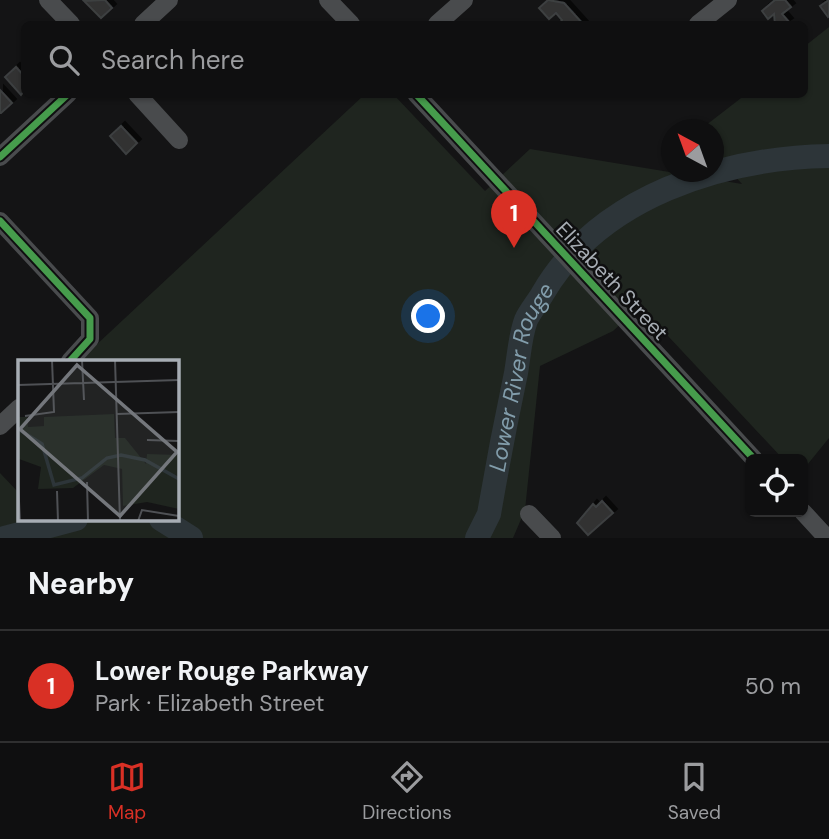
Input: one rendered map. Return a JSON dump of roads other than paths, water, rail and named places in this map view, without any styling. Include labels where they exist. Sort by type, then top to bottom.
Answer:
[{"type":"street","points":[[48,0],[68,21]]},
{"type":"street","points":[[146,21],[169,0]]},
{"type":"street","points":[[328,0],[348,21]]},
{"type":"street","points":[[440,21],[464,0]]},
{"type":"street","points":[[702,21],[728,0]]},
{"type":"street","points":[[0,157],[64,98]]},
{"type":"street","points":[[141,98],[179,140]]},
{"type":"street","name":"Elizabeth Street","points":[[420,98],[749,454]]},
{"type":"street","points":[[0,220],[85,310],[92,329],[84,348],[71,360]]},
{"type":"street","points":[[0,426],[18,409]]},
{"type":"street","points":[[530,514],[552,538]]},
{"type":"street","points":[[808,517],[827,538]]},
{"type":"waterway","name":"Lower River Rouge","points":[[477,538],[489,514],[524,326],[567,259],[597,231],[630,208],[667,189],[747,165],[788,158],[829,156]]},
{"type":"waterway","name":"Lower River Rouge","points":[[4,538],[72,520]]},
{"type":"waterway","name":"Lower River Rouge","points":[[163,520],[191,538]]},
{"type":"place","name":"Lower Rouge Parkway","points":[[514,248]]}]
